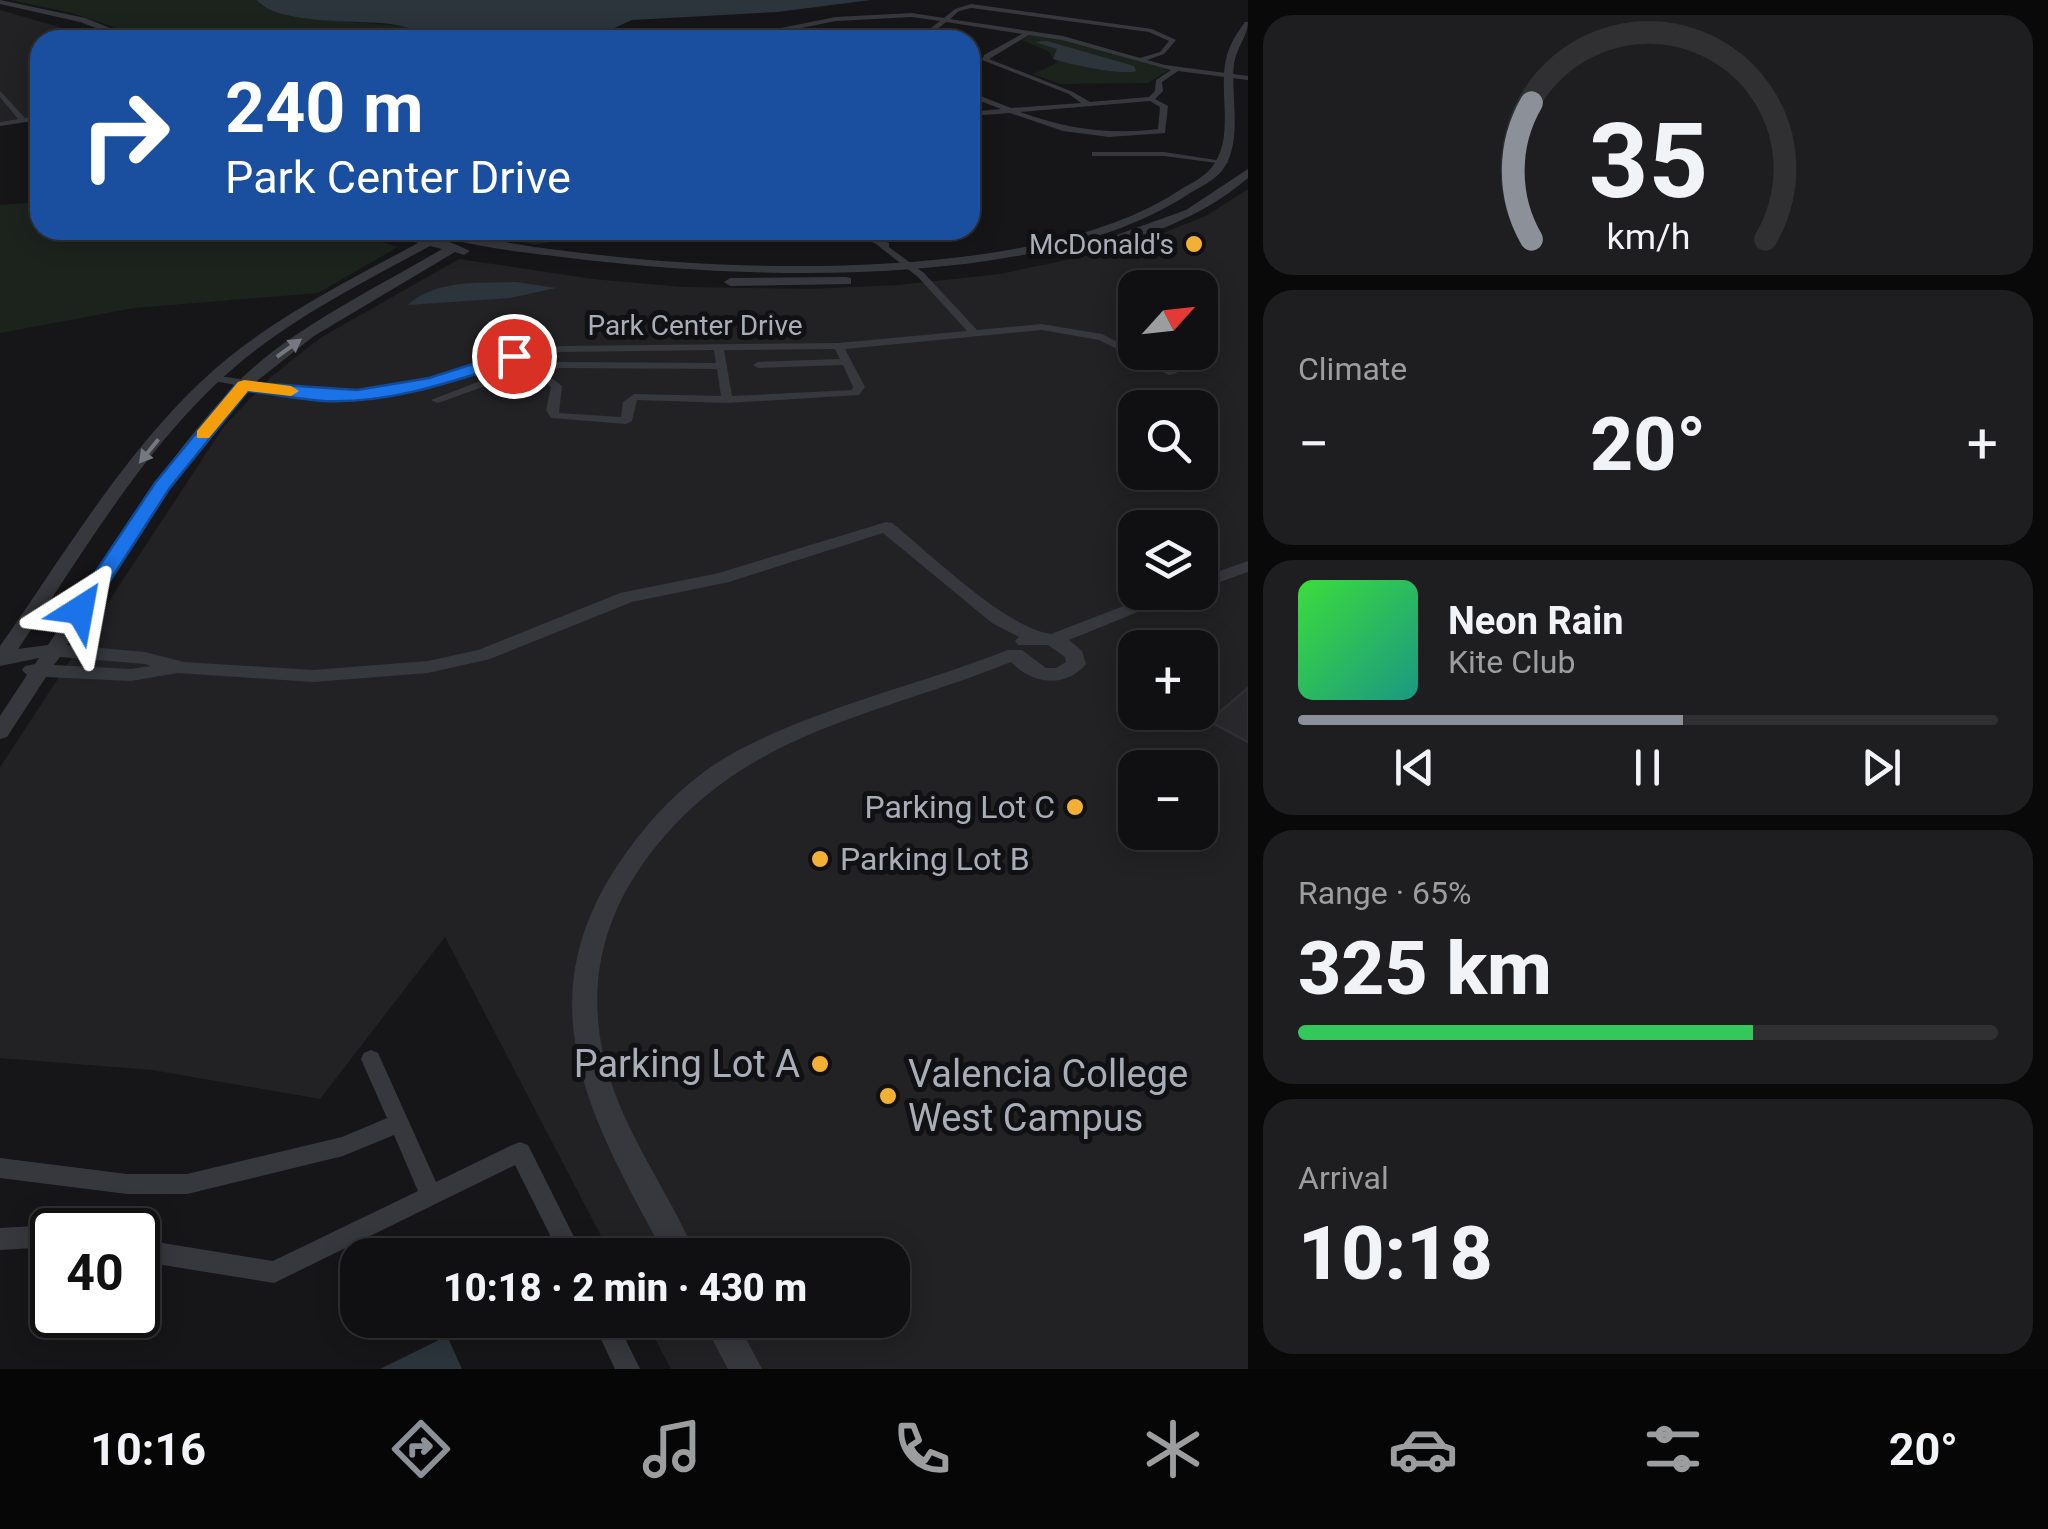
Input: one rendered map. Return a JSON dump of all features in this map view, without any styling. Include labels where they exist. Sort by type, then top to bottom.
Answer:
[{"type":"street","points":[[0,2],[109,30]]},
{"type":"street","points":[[930,30],[959,9],[986,6],[1150,30],[1172,40],[1162,54],[1139,60]]},
{"type":"street","points":[[0,10],[73,30]]},
{"type":"street","points":[[790,30],[866,16],[902,14],[1086,43],[1175,70],[1248,77]]},
{"type":"street","points":[[475,240],[559,256],[666,266],[787,270],[914,268],[1077,237],[1144,216],[1197,187],[1226,162],[1236,136],[1232,75],[1236,37],[1248,24]]},
{"type":"street","points":[[985,60],[1029,32]]},
{"type":"street","points":[[980,59],[1071,93],[1088,104]]},
{"type":"street","points":[[1151,99],[1159,92],[1158,80],[1175,70]]},
{"type":"street","points":[[0,93],[24,121]]},
{"type":"street","points":[[980,98],[1004,109],[1072,133],[1162,131],[1164,106],[1151,99],[1004,109],[980,113]]},
{"type":"street","points":[[0,124],[30,120]]},
{"type":"street","points":[[1095,154],[1164,154],[1248,167]]},
{"type":"street","points":[[598,274],[757,283],[1072,252],[1178,219],[1221,196],[1248,167]]},
{"type":"street","points":[[1173,201],[1169,210],[1178,219]]},
{"type":"street","points":[[1,658],[132,473],[214,378],[289,324],[437,240]]},
{"type":"street","points":[[0,732],[162,486],[244,385],[438,240]]},
{"type":"street","points":[[442,240],[533,266]]},
{"type":"street","points":[[873,240],[914,268],[974,334]]},
{"type":"street","name":"Park Center Drive","points":[[214,378],[324,396],[357,395],[431,383],[514,356],[577,348],[839,346],[1042,328],[1084,331],[1173,373]]},
{"type":"street","points":[[514,356],[556,386],[552,410],[560,418],[626,421],[628,402],[634,397],[727,400],[854,393],[859,387],[839,346]]},
{"type":"street","points":[[720,349],[727,400]]},
{"type":"street","points":[[758,365],[847,362]]},
{"type":"street","points":[[437,400],[534,369],[596,363],[722,366]]},
{"type":"street","points":[[1,658],[54,650],[145,658],[184,668],[313,676],[428,668],[483,655],[626,597],[723,578],[886,527],[1031,644],[1076,655]]},
{"type":"street","points":[[1218,577],[1248,566]]},
{"type":"street","points":[[671,1238],[598,1092],[580,1000],[596,920],[630,860],[682,798],[745,756],[955,677],[1031,644],[1130,610]]},
{"type":"street","points":[[955,677],[1066,672],[1109,618]]},
{"type":"street","points":[[1031,644],[1034,672]]},
{"type":"street","points":[[1,658],[39,673],[131,675],[184,668]]},
{"type":"street","points":[[371,1059],[431,1196]]},
{"type":"street","points":[[0,1168],[127,1184],[187,1184],[343,1146],[399,1122]]},
{"type":"street","points":[[160,1254],[274,1272],[520,1152],[563,1238]]},
{"type":"street","points":[[0,1239],[30,1237]]},
{"type":"street","points":[[613,1338],[628,1369]]},
{"type":"street","points":[[728,1338],[746,1369]]},
{"type":"shaded area","points":[[11,0],[258,0],[262,6],[313,19],[455,30],[122,30],[72,13]]},
{"type":"shaded area","points":[[257,0],[871,0],[777,12],[632,20],[610,30],[414,30],[391,24],[300,18],[267,8]]},
{"type":"shaded area","points":[[0,10],[69,30],[30,30],[30,118],[0,122]]},
{"type":"shaded area","points":[[1031,34],[1101,48],[1169,70],[1148,83],[1060,84],[1033,74],[1057,63],[1048,51],[1022,40]]},
{"type":"shaded area","points":[[1047,41],[1134,66],[1136,71],[1108,71],[1053,59],[1057,49],[1035,42]]},
{"type":"shaded area","points":[[1248,189],[1248,1369],[671,1369],[655,1338],[910,1338],[910,1238],[602,1238],[445,937],[320,1099],[152,1070],[0,1058],[0,767],[224,426],[272,376],[320,338],[459,259],[593,279],[682,287],[810,289],[1000,274],[1127,247],[1206,216]]},
{"type":"shaded area","points":[[30,203],[30,240],[377,240],[398,247],[318,293],[134,308],[0,333],[0,205]]},
{"type":"shaded area","points":[[512,240],[560,240],[535,245]]},
{"type":"shaded area","points":[[516,282],[556,288],[510,298],[408,305],[445,287]]},
{"type":"shaded area","points":[[448,1338],[462,1369],[380,1369]]},
{"type":"building","points":[[1248,688],[1248,742],[1218,726],[1218,713]]},
{"type":"slow traffic","points":[[203,434],[244,385],[291,391]]},
{"type":"place","name":"McDonald's","points":[[1194,244]]},
{"type":"place","name":"Parking Lot C","points":[[1075,807]]},
{"type":"place","name":"Parking Lot B","points":[[820,859]]},
{"type":"place","name":"Parking Lot A","points":[[820,1064]]},
{"type":"place","name":"Valencia College West Campus","points":[[888,1096]]},
{"type":"route","points":[[80,610],[162,486],[244,385],[324,396],[357,395],[431,383],[514,356]]}]
